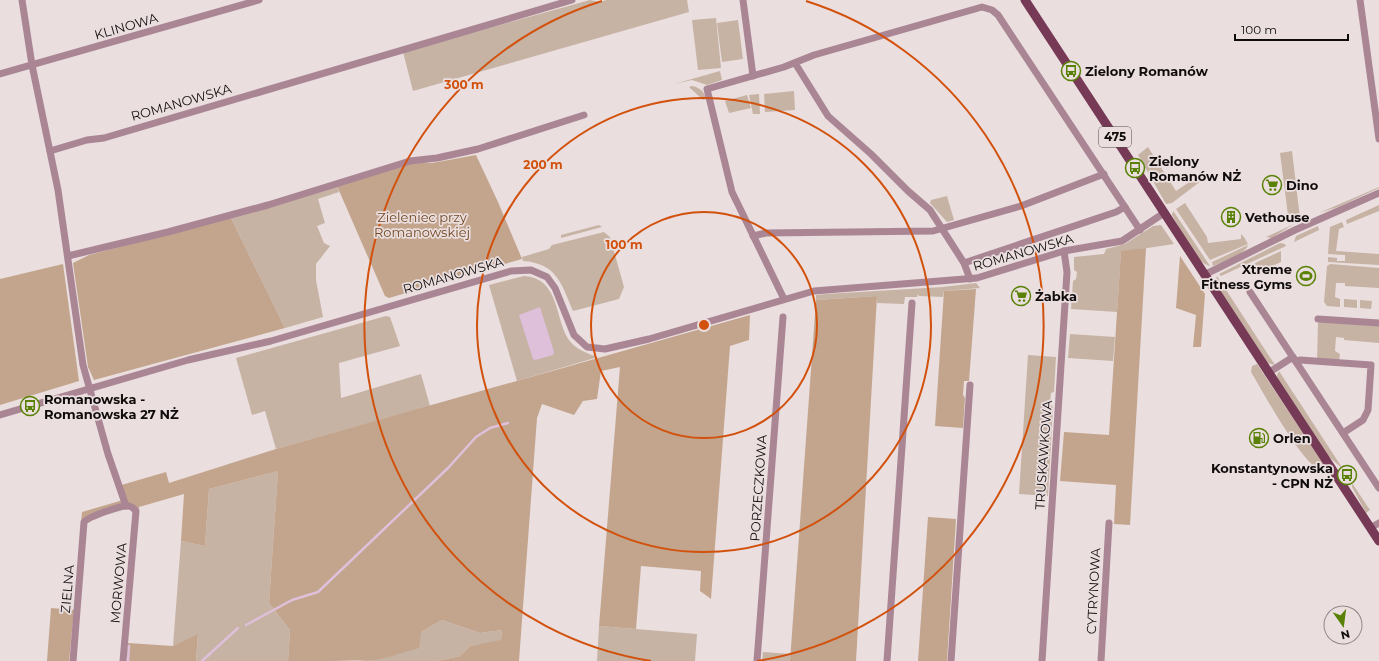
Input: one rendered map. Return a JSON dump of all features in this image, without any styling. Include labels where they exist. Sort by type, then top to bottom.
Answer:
[{"type":"main road","name":"475","points":[[1025,0],[1379,542]]},
{"type":"street","points":[[22,0],[32,65],[50,151],[68,256],[83,365],[90,389]]},
{"type":"street","name":"KLINOWA","points":[[0,74],[259,0]]},
{"type":"street","name":"ROMANOWSKA","points":[[50,151],[87,140],[104,138],[572,0]]},
{"type":"street","points":[[743,0],[753,76]]},
{"type":"street","points":[[1360,0],[1379,139]]},
{"type":"street","points":[[784,299],[732,192],[707,89],[795,63],[814,55],[978,8],[988,8],[998,15],[1140,230]]},
{"type":"street","points":[[795,63],[828,116],[871,154],[908,192],[930,210],[964,263],[970,279]]},
{"type":"street","points":[[68,256],[161,234],[268,205],[410,161],[437,158],[478,149],[584,115]]},
{"type":"street","points":[[754,236],[766,233],[933,231],[1020,206],[1104,174]]},
{"type":"street","points":[[1204,275],[1295,230],[1379,193]]},
{"type":"street","points":[[964,263],[1079,225],[1116,212],[1125,207]]},
{"type":"street","name":"ROMANOWSKA","points":[[0,415],[188,360],[271,341],[519,270],[534,270],[549,279],[555,288],[574,335],[585,345],[598,349],[629,344],[784,299],[828,289],[970,279],[1064,251],[1116,243],[1140,230],[1164,213]]},
{"type":"street","name":"TRUSKAWKOWA","points":[[1042,661],[1067,272],[1064,251]]},
{"type":"street","points":[[1250,292],[1379,488]]},
{"type":"street","points":[[887,661],[912,303]]},
{"type":"street","name":"PORZECZKOWA","points":[[757,661],[783,317]]},
{"type":"street","points":[[1318,319],[1379,322]]},
{"type":"street","points":[[1268,373],[1294,360],[1371,365],[1368,410],[1366,416],[1343,433]]},
{"type":"street","points":[[951,661],[970,385]]},
{"type":"street","name":"MORWOWA","points":[[90,389],[108,454],[129,507],[136,511],[123,661]]},
{"type":"street","name":"ZIELNA","points":[[73,661],[84,522],[87,519],[129,507]]},
{"type":"street","name":"CYTRYNOWA","points":[[1101,661],[1109,523]]},
{"type":"street","points":[[1370,528],[1379,523]]},
{"type":"shaded area","points":[[590,0],[601,2],[606,0],[687,0],[689,12],[413,91],[403,52]]},
{"type":"shaded area","points":[[716,18],[721,68],[698,70],[692,20]]},
{"type":"shaded area","points":[[738,20],[743,59],[722,62],[717,23]]},
{"type":"shaded area","points":[[720,71],[722,80],[707,85],[692,80],[674,84]]},
{"type":"shaded area","points":[[692,86],[701,90],[706,99],[703,100],[689,87]]},
{"type":"shaded area","points":[[794,91],[795,110],[765,112],[764,94]]},
{"type":"shaded area","points":[[759,94],[760,114],[753,114],[749,95]]},
{"type":"shaded area","points":[[747,95],[751,108],[729,113],[725,101]]},
{"type":"shaded area","points":[[1148,147],[1176,191],[1203,173],[1201,181],[1172,203],[1166,204],[1138,155]]},
{"type":"shaded area","points":[[1292,151],[1300,218],[1289,223],[1280,153]]},
{"type":"shaded area","points":[[337,186],[339,192],[318,199],[325,223],[317,226],[324,243],[330,246],[316,264],[316,280],[323,317],[285,328],[231,218]]},
{"type":"shaded area","points":[[1379,187],[1338,207],[1319,213]]},
{"type":"shaded area","points":[[947,196],[954,220],[947,222],[930,203],[931,200]]},
{"type":"shaded area","points":[[1185,203],[1207,237],[1208,243],[1241,239],[1241,234],[1248,244],[1210,260],[1176,209]]},
{"type":"shaded area","points":[[1379,205],[1379,211],[1347,224],[1346,220]]},
{"type":"shaded area","points":[[1173,211],[1210,266],[1199,259],[1193,252],[1172,215]]},
{"type":"shaded area","points":[[1342,222],[1344,227],[1339,229],[1336,251],[1379,254],[1379,265],[1328,262],[1328,257],[1337,258],[1337,261],[1345,261],[1345,255],[1328,254],[1330,227]]},
{"type":"shaded area","points":[[1294,224],[1272,238],[1266,237]]},
{"type":"shaded area","points":[[599,225],[602,227],[561,238],[561,235]]},
{"type":"shaded area","points":[[1161,225],[1174,244],[1121,252],[1117,312],[1071,309],[1073,281],[1076,279],[1077,272],[1074,270],[1074,257],[1104,254],[1106,249],[1125,244],[1153,226]]},
{"type":"shaded area","points":[[1318,226],[1319,230],[1294,242],[1296,236]]},
{"type":"shaded area","points":[[604,232],[610,237],[624,287],[619,299],[573,311],[561,284],[551,271],[544,266],[523,261],[522,257],[549,249],[552,245]]},
{"type":"shaded area","points":[[1280,243],[1285,244],[1286,246],[1221,276],[1219,274]]},
{"type":"shaded area","points":[[1248,245],[1243,252],[1238,255],[1213,266],[1212,262]]},
{"type":"shaded area","points":[[1281,251],[1281,262],[1257,273],[1255,263]]},
{"type":"shaded area","points":[[1330,264],[1379,268],[1379,288],[1345,286],[1345,283],[1336,283],[1335,297],[1340,299],[1340,307],[1327,306],[1324,302],[1327,266]]},
{"type":"shaded area","points":[[524,276],[535,278],[543,283],[549,290],[554,299],[563,328],[573,345],[598,357],[517,381],[489,285]]},
{"type":"shaded area","points":[[1217,276],[1275,365],[1267,363],[1215,283]]},
{"type":"shaded area","points":[[976,283],[980,288],[944,291],[943,297],[919,296],[918,294],[917,297],[905,297],[904,304],[877,303],[877,296],[816,300],[816,295],[943,287]]},
{"type":"shaded area","points":[[1344,299],[1357,300],[1357,308],[1344,307]]},
{"type":"shaded area","points":[[1360,300],[1372,301],[1371,309],[1360,308]]},
{"type":"shaded area","points":[[540,307],[554,352],[553,355],[535,360],[533,359],[519,315]]},
{"type":"shaded area","points":[[386,316],[390,317],[400,346],[339,363],[341,398],[421,374],[430,406],[276,449],[265,411],[252,415],[236,358]]},
{"type":"shaded area","points":[[1318,323],[1379,326],[1379,343],[1344,340],[1344,338],[1336,337],[1335,351],[1340,354],[1339,361],[1317,360]]},
{"type":"shaded area","points":[[1070,334],[1115,337],[1113,361],[1068,358]]},
{"type":"shaded area","points":[[1028,355],[1056,357],[1054,392],[1051,393],[1050,404],[1053,407],[1048,496],[1019,494]]},
{"type":"shaded area","points":[[1257,364],[1323,463],[1322,470],[1315,467],[1305,457],[1284,428],[1251,372],[1252,366]]},
{"type":"shaded area","points":[[1279,371],[1343,469],[1328,456],[1278,382],[1277,375]]},
{"type":"shaded area","points":[[278,471],[269,603],[290,630],[288,661],[196,661],[198,635],[173,646],[181,541],[205,546],[209,489]]},
{"type":"shaded area","points":[[1352,483],[1370,510],[1366,513],[1352,487]]},
{"type":"shaded area","points":[[442,620],[480,633],[502,630],[501,641],[470,646],[460,656],[437,661],[356,661],[376,659],[399,654],[421,632]]},
{"type":"shaded area","points":[[599,626],[697,634],[695,661],[597,661]]},
{"type":"shaded area","points":[[763,652],[791,654],[790,661],[762,661]]},
{"type":"green space","name":"Zieleniec przy Romanowskiej","points":[[476,155],[522,259],[389,298],[385,296],[337,186],[411,163],[432,163]]},
{"type":"green space","points":[[231,218],[285,328],[94,380],[88,367],[73,263],[89,255]]},
{"type":"green space","points":[[1146,248],[1130,525],[1114,524],[1116,485],[1060,481],[1064,432],[1109,435],[1121,251]]},
{"type":"green space","points":[[1180,256],[1205,294],[1201,347],[1193,347],[1196,315],[1176,308]]},
{"type":"green space","points":[[63,264],[79,381],[0,405],[0,279]]},
{"type":"green space","points":[[976,289],[969,381],[964,381],[963,395],[965,398],[963,428],[935,426],[944,291]]},
{"type":"green space","points":[[877,296],[856,661],[790,661],[816,300]]},
{"type":"green space","points":[[750,315],[749,340],[730,346],[711,599],[700,591],[701,571],[641,566],[636,629],[599,626],[620,367],[601,371],[597,399],[583,401],[574,415],[542,404],[537,418],[519,661],[437,661],[460,656],[470,646],[501,640],[502,630],[480,633],[442,620],[421,632],[419,648],[391,656],[374,660],[288,661],[290,630],[269,603],[278,471],[209,489],[205,546],[181,541],[184,494],[139,507],[138,513],[129,506],[81,523],[82,512],[123,500],[118,486],[166,472],[169,483],[276,449]]},
{"type":"green space","points":[[928,517],[956,519],[947,661],[918,661]]},
{"type":"green space","points":[[51,608],[74,610],[69,661],[47,661]]},
{"type":"green space","points":[[198,634],[196,661],[127,661],[128,643],[173,646]]},
{"type":"waterway","points":[[246,625],[292,600],[318,592],[448,468],[476,437],[490,428],[508,423]]},
{"type":"waterway","points":[[202,661],[238,628]]},
{"type":"waterway","points":[[128,661],[129,646]]},
{"type":"place","name":"Zielony Romanów","points":[[1071,71]]},
{"type":"place","name":"Zielony Romanów NŻ","points":[[1135,168]]},
{"type":"place","name":"Dino","points":[[1272,185]]},
{"type":"place","name":"Vethouse","points":[[1231,217]]},
{"type":"place","name":"Xtreme Fitness Gyms","points":[[1306,276]]},
{"type":"place","name":"Żabka","points":[[1021,296]]},
{"type":"place","name":"Romanowska - Romanowska 27 NŻ","points":[[30,406]]},
{"type":"place","name":"Orlen","points":[[1259,438]]},
{"type":"place","name":"Konstantynowska - CPN NŻ","points":[[1347,475]]}]
